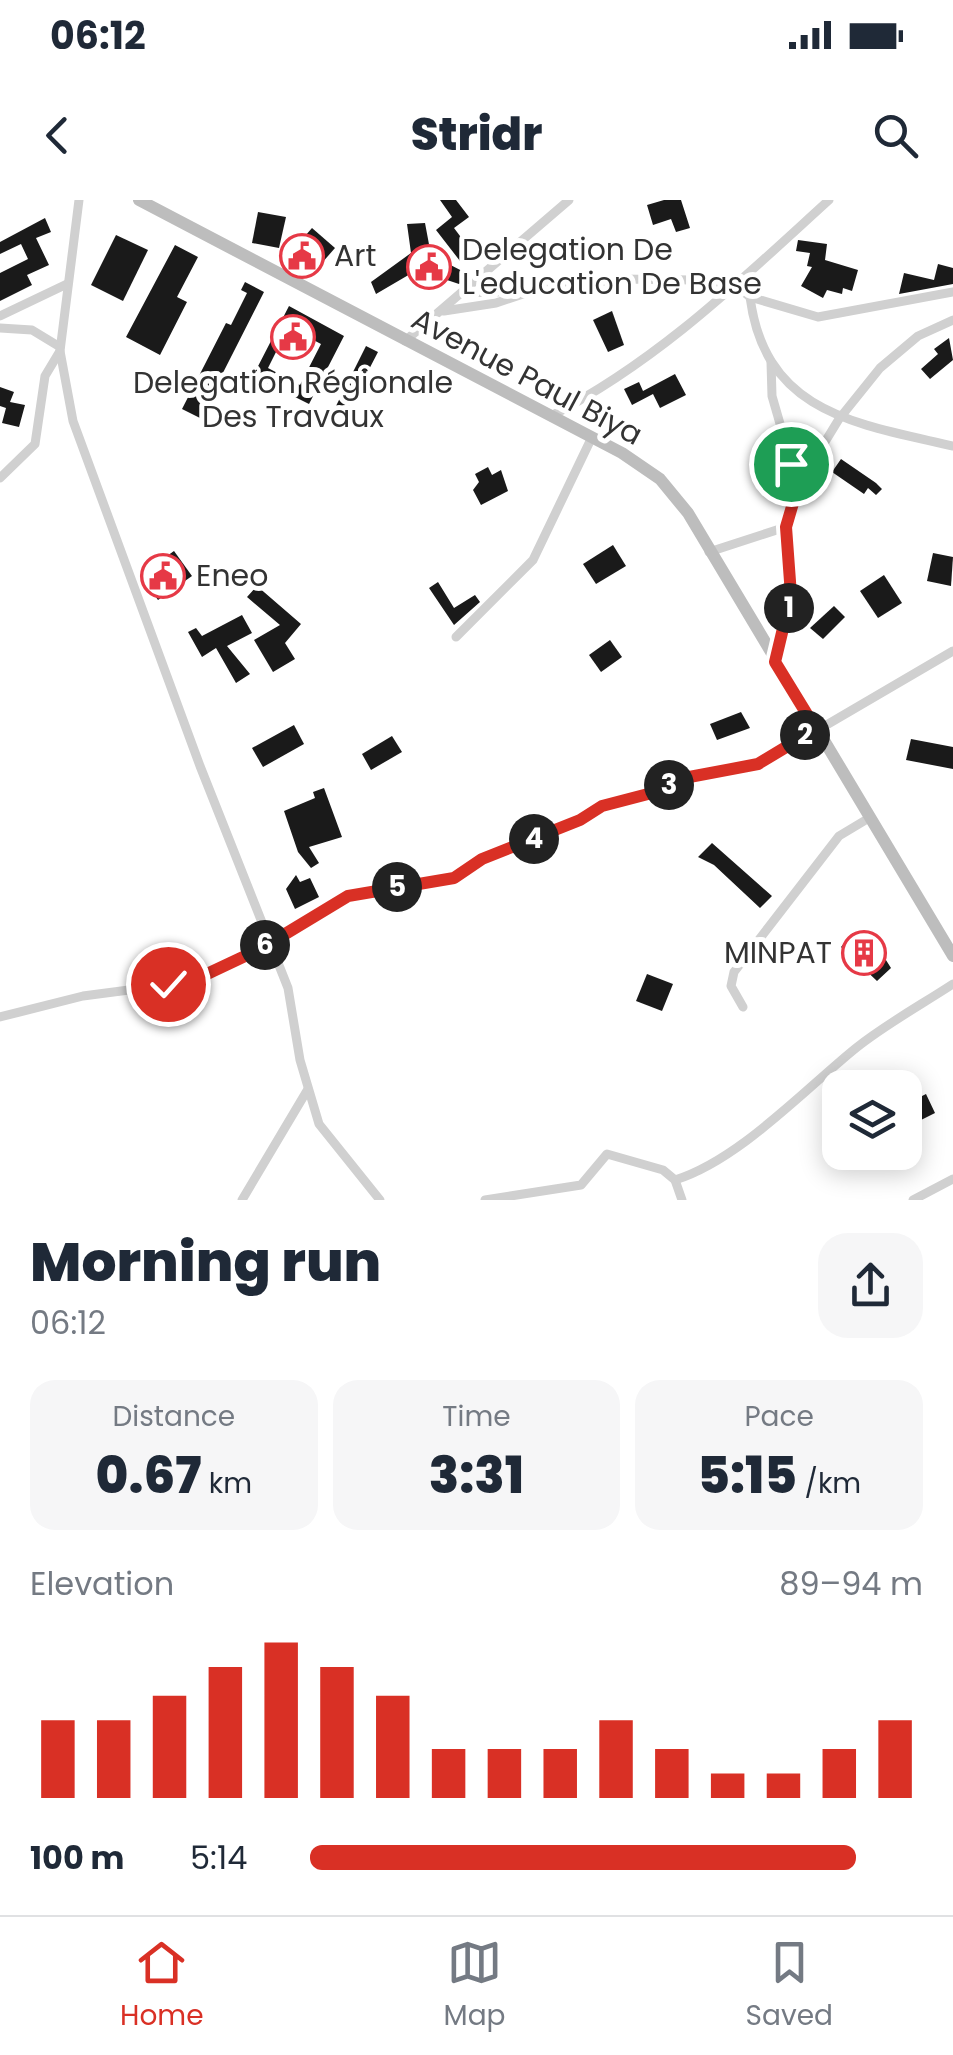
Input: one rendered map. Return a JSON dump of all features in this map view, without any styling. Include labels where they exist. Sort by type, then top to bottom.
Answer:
[{"type":"main road","name":"Avenue Paul Biya","points":[[139,200],[552,416],[660,479],[688,513],[953,956]]},
{"type":"street","points":[[79,200],[60,349],[64,390],[79,440],[290,996],[308,1090],[326,1136],[380,1200]]},
{"type":"street","points":[[165,213],[173,200]]},
{"type":"street","points":[[405,341],[569,200]]},
{"type":"street","points":[[552,416],[636,369],[829,200]]},
{"type":"street","points":[[461,293],[528,292],[657,278],[735,285],[750,297],[818,317],[953,292]]},
{"type":"street","points":[[0,316],[67,284]]},
{"type":"street","points":[[440,312],[496,303],[528,292]]},
{"type":"street","points":[[750,297],[755,334],[771,361],[801,394],[839,419],[953,446]]},
{"type":"street","points":[[775,662],[791,595],[786,527],[798,486],[839,419],[893,355],[918,336],[953,320]]},
{"type":"street","points":[[0,328],[32,330],[60,349]]},
{"type":"street","points":[[0,478],[35,444],[46,376],[60,349]]},
{"type":"street","points":[[771,361],[772,396],[798,486]]},
{"type":"street","points":[[456,637],[533,560],[592,438]]},
{"type":"street","points":[[709,552],[786,527]]},
{"type":"street","points":[[0,1017],[82,996],[190,982],[348,896],[454,878],[482,859],[580,820],[602,806],[648,794],[684,778],[758,764],[953,651]]},
{"type":"street","points":[[742,1006],[730,986],[734,972],[839,836],[870,818]]},
{"type":"street","points":[[676,1180],[752,1135],[856,1048],[953,984]]},
{"type":"street","points":[[242,1200],[308,1090]]},
{"type":"street","points":[[484,1200],[581,1185],[607,1154],[621,1154],[663,1170],[676,1180],[682,1200]]},
{"type":"street","points":[[914,1200],[953,1179]]},
{"type":"building","points":[[440,200],[456,200],[469,217],[454,228],[472,252],[460,261],[436,230],[452,217]]},
{"type":"building","points":[[681,200],[690,228],[676,232],[671,219],[653,225],[647,205]]},
{"type":"building","points":[[258,212],[286,217],[279,248],[252,243]]},
{"type":"building","points":[[45,218],[51,232],[36,238],[49,265],[27,275],[32,285],[0,301],[0,273],[28,259],[21,244],[0,254],[0,242]]},
{"type":"building","points":[[425,223],[431,255],[470,275],[459,284],[417,270],[376,294],[371,282],[411,253],[407,224]]},
{"type":"building","points":[[312,228],[335,248],[314,272],[291,252]]},
{"type":"building","points":[[116,235],[148,250],[123,301],[91,285]]},
{"type":"building","points":[[798,240],[827,244],[825,260],[858,270],[852,291],[843,288],[842,294],[827,290],[823,298],[801,286],[812,267],[807,266],[810,253],[796,251]]},
{"type":"building","points":[[175,245],[198,257],[177,297],[187,302],[160,355],[126,337]]},
{"type":"building","points":[[938,264],[953,268],[953,284],[899,294],[904,273],[934,280]]},
{"type":"building","points":[[245,282],[264,292],[200,418],[182,409],[226,323],[231,325],[247,293],[241,290]]},
{"type":"building","points":[[289,306],[344,336],[309,404],[253,376]],"holes":[[[285,334],[298,341],[302,334],[321,344],[300,385],[268,368]]]},
{"type":"building","points":[[612,311],[624,345],[608,352],[593,320]]},
{"type":"building","points":[[949,338],[953,360],[930,379],[921,369],[938,354],[934,349]]},
{"type":"building","points":[[366,346],[378,352],[350,406],[370,420],[364,427],[346,414],[344,418],[333,412]]},
{"type":"building","points":[[675,374],[686,395],[660,408],[653,394],[632,405],[624,389],[639,382],[643,391]]},
{"type":"building","points":[[0,387],[14,392],[10,402],[25,405],[19,427],[2,423],[6,408],[0,406]]},
{"type":"building","points":[[841,459],[882,489],[876,495],[868,488],[864,494],[832,472]]},
{"type":"building","points":[[488,467],[492,475],[501,470],[508,491],[481,505],[473,490],[479,482],[475,474]]},
{"type":"building","points":[[613,545],[626,566],[596,584],[583,564]]},
{"type":"building","points":[[174,551],[192,576],[158,600],[140,575]]},
{"type":"building","points":[[933,553],[953,557],[951,586],[927,581]]},
{"type":"building","points":[[884,575],[902,603],[878,618],[860,591]]},
{"type":"building","points":[[438,582],[454,608],[475,595],[480,602],[454,625],[429,588]]},
{"type":"building","points":[[257,586],[301,624],[285,643],[295,659],[273,672],[254,640],[280,625],[247,597]]},
{"type":"building","points":[[834,606],[845,617],[823,639],[810,628]]},
{"type":"building","points":[[242,615],[252,633],[227,646],[250,674],[236,683],[216,648],[202,657],[188,632],[196,628],[202,636]]},
{"type":"building","points":[[610,640],[622,657],[601,672],[589,655]]},
{"type":"building","points":[[741,712],[750,728],[717,740],[710,724]]},
{"type":"building","points":[[294,725],[304,744],[263,767],[252,748]]},
{"type":"building","points":[[392,736],[402,752],[371,770],[362,754]]},
{"type":"building","points":[[911,739],[953,747],[953,769],[906,760]]},
{"type":"building","points":[[324,788],[342,837],[309,847],[319,863],[311,868],[298,852],[284,811],[315,798],[313,792]]},
{"type":"building","points":[[712,843],[772,896],[760,908],[714,865],[698,857]]},
{"type":"building","points":[[296,875],[300,882],[310,878],[319,897],[295,909],[286,889]]},
{"type":"building","name":"MINPAT","points":[[853,933],[867,946],[879,949],[891,968],[877,981],[841,947]]},
{"type":"building","points":[[647,974],[673,984],[662,1011],[636,1001]]},
{"type":"building","points":[[926,1094],[935,1113],[922,1120],[922,1096]]},
{"type":"place","name":"Art","points":[[302,256]]},
{"type":"place","name":"Delegation De L'education De Base","points":[[429,267]]},
{"type":"place","name":"Delegation Régionale Des Travaux","points":[[293,337]]},
{"type":"place","name":"Eneo","points":[[163,576]]},
{"type":"place","name":"MINPAT","points":[[864,953]]},
{"type":"route","points":[[168,984],[190,982],[262,948],[348,896],[454,878],[482,859],[556,831],[602,806],[648,794],[684,778],[758,764],[816,729],[775,662],[791,595],[786,527],[798,486],[791,464]]}]
